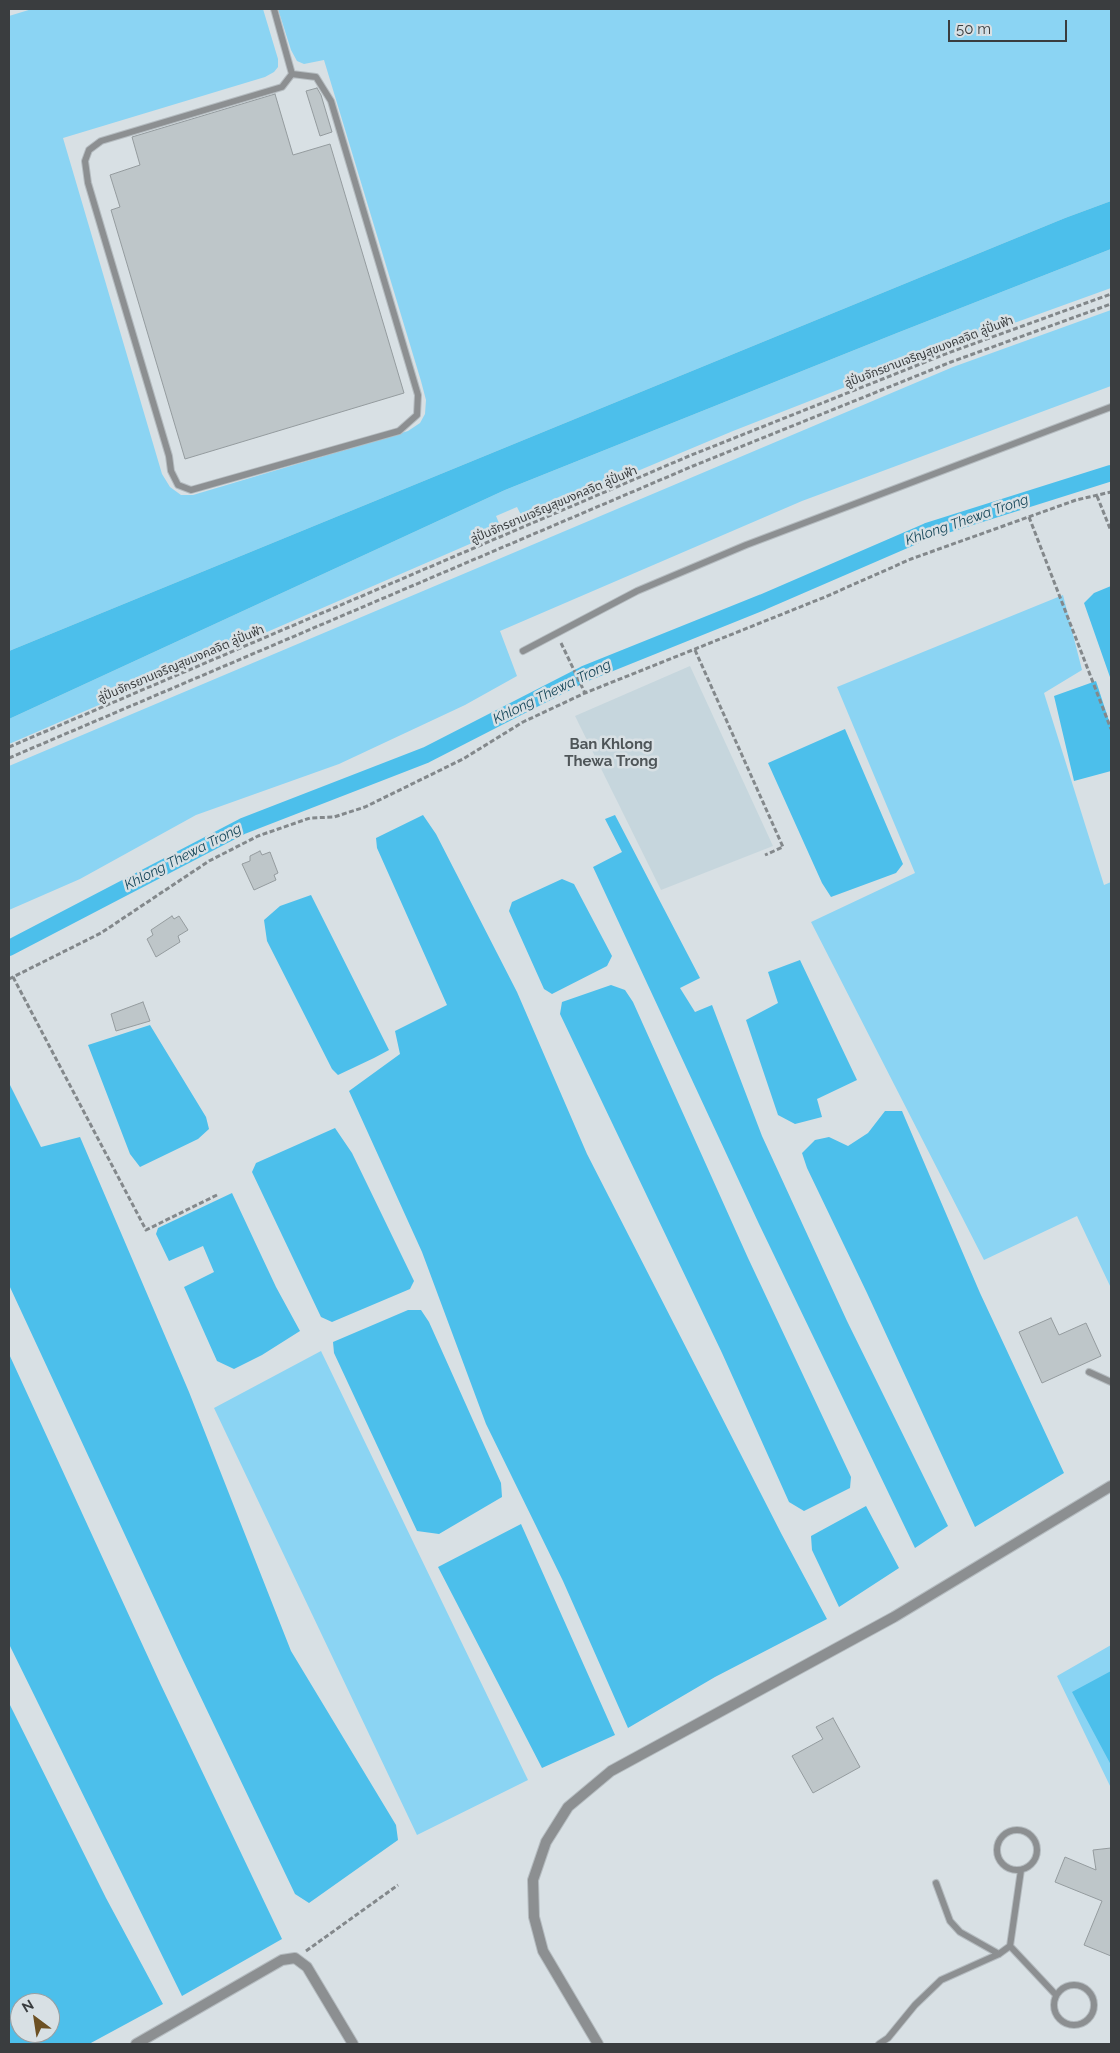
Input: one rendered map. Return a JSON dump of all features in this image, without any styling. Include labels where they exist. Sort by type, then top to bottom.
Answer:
[{"type":"street","points":[[598,2044],[543,1951],[534,1917],[533,1880],[546,1842],[568,1807],[611,1771],[894,1617],[1111,1486]]},
{"type":"street","points":[[136,2044],[282,1960],[295,1958],[307,1967],[353,2044]]},
{"type":"lane","points":[[274,9],[292,74]]},
{"type":"lane","points":[[292,74],[316,77],[331,101],[418,395],[417,415],[399,431],[191,490],[178,485],[171,471],[169,456],[88,183],[85,161],[89,150],[101,141],[282,87],[292,74]]},
{"type":"lane","points":[[523,651],[646,587],[746,545],[1111,407]]},
{"type":"lane","points":[[1089,1372],[1111,1382]]},
{"type":"lane","points":[[1024,1831],[1030,1834],[1037,1845],[1036,1858],[1027,1868],[1021,1870],[1008,1868],[998,1859],[997,1846],[1004,1834],[1024,1831]]},
{"type":"lane","points":[[880,2044],[888,2038],[915,2005],[941,1980],[999,1954],[1010,1946],[1021,1870]]},
{"type":"lane","points":[[936,1883],[950,1921],[960,1932],[999,1954]]},
{"type":"lane","points":[[1010,1946],[1056,1995]]},
{"type":"lane","points":[[1073,1985],[1086,1989],[1094,2000],[1093,2013],[1084,2023],[1071,2026],[1065,2024],[1060,2020],[1054,2008],[1056,1995],[1061,1990],[1073,1985]]},
{"type":"path","name":"ลู่ปั่นจักรยานเจริญสุขมงคลจิต ลู่ปั่นฟ้า","points":[[9,747],[689,456],[948,353],[1111,294]]},
{"type":"path","points":[[9,758],[693,466],[951,362],[1111,304]]},
{"type":"path","points":[[9,979],[101,933],[210,861],[258,836],[310,818],[334,817],[365,807],[463,759],[523,722],[585,693],[825,597],[911,559],[1076,500],[1111,492]]},
{"type":"path","points":[[1097,496],[1111,532]]},
{"type":"path","points":[[1029,517],[1111,729]]},
{"type":"path","points":[[695,650],[783,847],[765,855]]},
{"type":"path","points":[[565,651],[585,693]]},
{"type":"path","points":[[14,977],[146,1230],[217,1194]]},
{"type":"path","points":[[295,1958],[398,1885]]},
{"type":"shaded area","points":[[32,9],[263,9],[278,59],[278,67],[274,72],[265,77],[63,138],[162,474],[170,487],[181,495],[193,495],[408,431],[420,423],[425,414],[426,400],[421,381],[324,60],[304,64],[297,61],[291,50],[278,9],[1111,9],[1111,201],[1065,218],[9,651],[9,16]]},
{"type":"shaded area","points":[[1111,201],[1111,249],[505,490],[9,719],[9,651],[1065,218]]},
{"type":"shaded area","points":[[1111,249],[1111,288],[945,348],[733,431],[523,519],[517,507],[496,516],[502,530],[9,744],[9,719],[505,490]]},
{"type":"shaded area","points":[[1111,310],[1111,386],[802,501],[500,631],[517,676],[465,705],[339,764],[196,815],[80,879],[9,910],[9,766],[953,367]]},
{"type":"shaded area","points":[[1111,586],[1111,680],[1084,603],[1094,593]]},
{"type":"shaded area","points":[[1063,595],[1082,670],[1044,693],[1104,885],[1111,882],[1111,1288],[1077,1216],[984,1260],[811,922],[915,873],[837,687]]},
{"type":"shaded area","points":[[690,666],[773,846],[661,890],[575,716]]},
{"type":"shaded area","points":[[1096,681],[1111,727],[1111,771],[1074,781],[1054,696]]},
{"type":"shaded area","points":[[845,729],[903,864],[896,873],[831,897],[822,883],[768,763]]},
{"type":"shaded area","points":[[423,815],[436,834],[517,992],[587,1154],[827,1619],[715,1677],[628,1728],[563,1581],[486,1424],[422,1252],[349,1091],[400,1054],[395,1031],[447,1005],[377,848],[376,838]]},
{"type":"shaded area","points":[[615,815],[700,978],[680,988],[695,1012],[712,1005],[762,1136],[847,1321],[948,1526],[915,1548],[759,1224],[593,867],[622,852],[605,819]]},
{"type":"shaded area","points":[[562,879],[574,884],[612,956],[607,966],[552,994],[544,989],[509,911],[512,902]]},
{"type":"shaded area","points":[[311,895],[389,1050],[338,1075],[332,1069],[267,941],[264,920],[280,906]]},
{"type":"shaded area","points":[[800,960],[857,1080],[817,1099],[822,1117],[795,1124],[778,1115],[746,1020],[778,1003],[768,972]]},
{"type":"shaded area","points":[[611,985],[625,990],[633,1002],[748,1258],[851,1477],[850,1488],[804,1511],[789,1502],[722,1353],[560,1014],[562,1002]]},
{"type":"shaded area","points":[[150,1025],[206,1117],[209,1129],[198,1139],[140,1167],[130,1154],[88,1045]]},
{"type":"shaded area","points":[[9,1083],[41,1147],[80,1137],[189,1392],[291,1651],[396,1825],[398,1840],[309,1903],[295,1894],[182,1658],[9,1285]]},
{"type":"shaded area","points":[[885,1111],[902,1111],[980,1293],[1064,1473],[975,1527],[807,1168],[802,1153],[815,1140],[829,1137],[848,1146],[868,1133]]},
{"type":"shaded area","points":[[335,1128],[352,1153],[414,1281],[410,1289],[332,1322],[321,1317],[252,1172],[256,1163]]},
{"type":"shaded area","points":[[232,1193],[276,1287],[300,1331],[262,1355],[234,1369],[217,1361],[184,1287],[214,1272],[203,1246],[169,1261],[156,1234],[158,1228]]},
{"type":"shaded area","points":[[408,1310],[421,1310],[429,1322],[501,1483],[502,1497],[439,1534],[417,1531],[334,1353],[333,1342]]},
{"type":"shaded area","points":[[321,1351],[528,1780],[417,1835],[214,1408]]},
{"type":"shaded area","points":[[9,1354],[160,1683],[282,1939],[182,1996],[9,1644]]},
{"type":"shaded area","points":[[866,1506],[899,1568],[839,1607],[812,1550],[811,1536]]},
{"type":"shaded area","points":[[521,1524],[615,1735],[542,1768],[438,1567]]},
{"type":"shaded area","points":[[1111,1645],[1111,1788],[1057,1676]]},
{"type":"shaded area","points":[[1111,1671],[1111,1765],[1072,1692]]},
{"type":"shaded area","points":[[9,1703],[106,1898],[163,2004],[89,2044],[9,2044]]},
{"type":"building","points":[[317,88],[321,95],[332,132],[320,136],[306,91]]},
{"type":"building","points":[[275,94],[293,155],[330,144],[404,393],[185,459],[111,210],[120,207],[110,175],[140,165],[132,137]]},
{"type":"building","points":[[260,851],[262,855],[270,852],[278,873],[274,875],[276,880],[254,890],[242,864],[250,861],[250,856]]},
{"type":"building","points":[[172,916],[174,919],[179,916],[188,930],[178,936],[180,942],[156,957],[147,939],[153,935],[151,930]]},
{"type":"building","points":[[143,1002],[150,1021],[116,1031],[111,1014]]},
{"type":"building","points":[[1051,1318],[1059,1335],[1086,1323],[1101,1356],[1042,1383],[1019,1332]]},
{"type":"building","points":[[833,1718],[860,1767],[813,1793],[792,1756],[823,1739],[816,1727]]},
{"type":"building","points":[[1111,1848],[1111,1956],[1084,1945],[1102,1901],[1055,1882],[1065,1857],[1096,1870],[1093,1850]]},
{"type":"waterway","name":"Khlong Thewa Trong","points":[[9,948],[243,826],[426,755],[584,674],[763,602],[927,531],[1111,473]]},
{"type":"district","name":"Ban Khlong Thewa Trong","points":[[611,752]]}]
